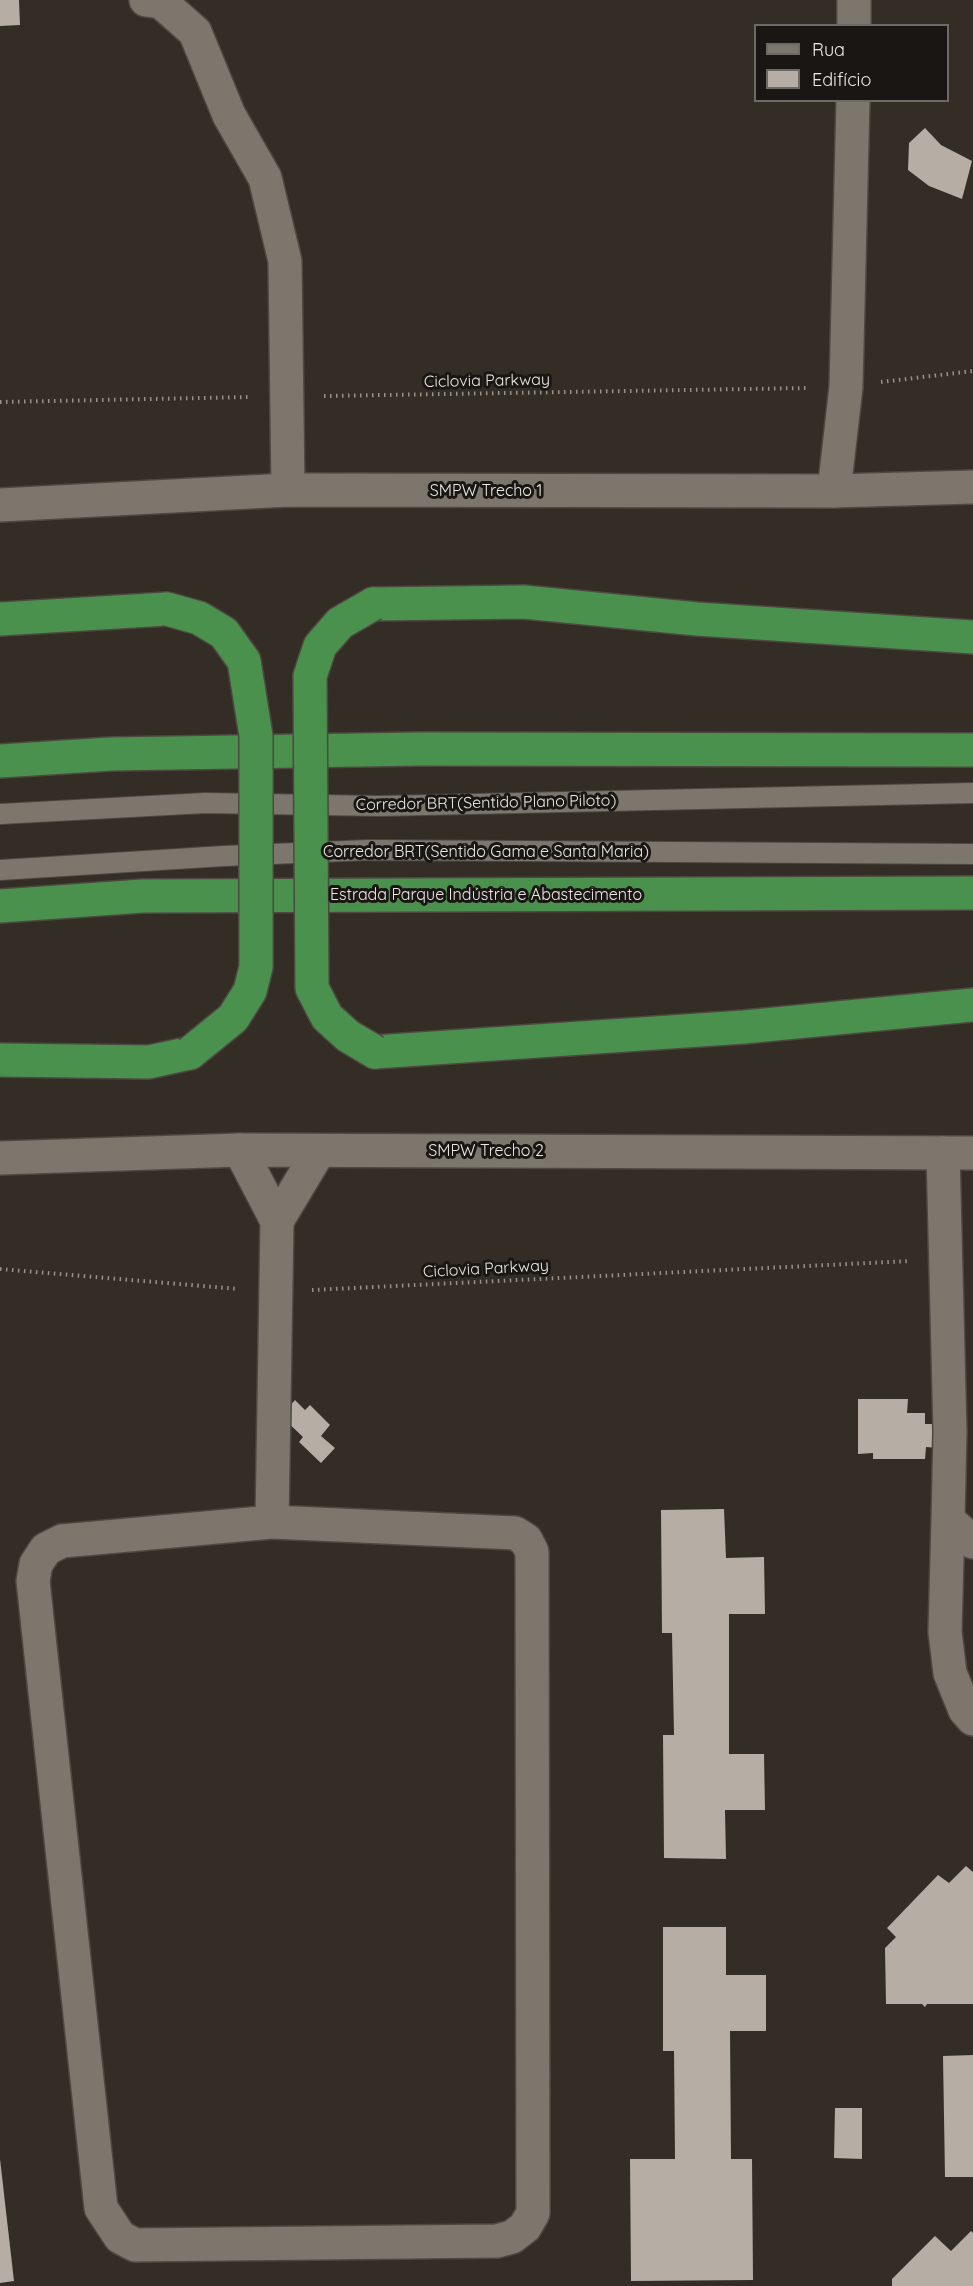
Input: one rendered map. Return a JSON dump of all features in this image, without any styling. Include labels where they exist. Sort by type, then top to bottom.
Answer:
[{"type":"highway","points":[[973,637],[697,619],[524,602],[373,604],[340,623],[320,646],[310,676],[312,988],[327,1017],[348,1036],[375,1052],[744,1027],[973,1005]]},
{"type":"highway","points":[[0,619],[167,609],[199,618],[224,633],[244,661],[256,736],[256,967],[250,992],[233,1018],[190,1053],[149,1062],[0,1060]]},
{"type":"highway","points":[[0,761],[111,754],[420,749],[973,750]]},
{"type":"highway","name":"Estrada Parque Indústria e Abastecimento","points":[[0,906],[143,896],[973,893]]},
{"type":"street","points":[[146,0],[161,2],[195,32],[229,115],[265,178],[285,261],[288,490]]},
{"type":"street","points":[[854,0],[854,24]]},
{"type":"street","points":[[834,491],[846,387],[853,102]]},
{"type":"street","name":"SMPW Trecho 1","points":[[0,505],[288,490],[834,491],[973,487]]},
{"type":"street","points":[[240,1150],[277,1221],[276,1414],[272,1522]]},
{"type":"street","name":"SMPW Trecho 2","points":[[0,1158],[240,1150],[958,1153]]},
{"type":"street","points":[[277,1221],[319,1151]]},
{"type":"street","points":[[958,1153],[944,1259],[950,1432],[945,1632],[950,1673],[965,1710],[973,1719]]},
{"type":"street","points":[[948,1520],[973,1542]]},
{"type":"street","points":[[272,1522],[514,1533],[526,1540],[532,1552],[533,2213],[525,2227],[512,2237],[497,2241],[135,2246],[120,2237],[101,2208],[33,1581],[36,1564],[46,1549],[62,1541],[272,1522]]},
{"type":"lane","name":"Corredor BRT(Sentido Plano Piloto)","points":[[0,814],[206,803],[381,806],[973,793]]},
{"type":"lane","name":"Corredor BRT(Sentido Gama e Santa Maria)","points":[[0,870],[369,850],[973,854]]},
{"type":"path","name":"Ciclovia Parkway","points":[[322,396],[846,387],[973,371]]},
{"type":"path","points":[[0,402],[262,397]]},
{"type":"path","name":"Ciclovia Parkway","points":[[0,1269],[275,1292],[944,1259]]},
{"type":"building","points":[[0,0],[19,0],[20,25],[0,26]]},
{"type":"building","points":[[925,128],[941,145],[972,161],[962,199],[929,186],[908,170],[909,143]]},
{"type":"building","points":[[858,1399],[908,1399],[907,1413],[925,1413],[925,1424],[937,1424],[938,1448],[926,1447],[925,1459],[873,1459],[873,1453],[858,1454]]},
{"type":"building","points":[[295,1400],[305,1410],[310,1405],[330,1425],[321,1436],[335,1448],[321,1463],[299,1442],[303,1437],[281,1416]]},
{"type":"building","points":[[724,1509],[726,1558],[764,1557],[765,1614],[729,1614],[729,1754],[764,1754],[765,1810],[725,1810],[726,1859],[664,1858],[663,1735],[674,1735],[672,1633],[662,1633],[661,1510]]},
{"type":"building","points":[[966,1866],[973,1872],[973,2004],[927,2004],[925,2007],[922,2004],[886,2004],[885,1948],[896,1937],[887,1928],[938,1875],[949,1883]]},
{"type":"building","points":[[663,1927],[726,1927],[726,1975],[766,1975],[766,2031],[730,2031],[731,2159],[752,2159],[753,2280],[631,2281],[630,2159],[675,2159],[674,2051],[663,2051]]},
{"type":"building","points":[[973,2055],[973,2177],[945,2177],[943,2056]]},
{"type":"building","points":[[835,2108],[862,2108],[862,2159],[834,2158]]},
{"type":"building","points":[[0,2159],[14,2281],[0,2283]]},
{"type":"building","points":[[971,2231],[973,2233],[973,2286],[892,2286],[892,2279],[935,2236],[951,2251]]}]
